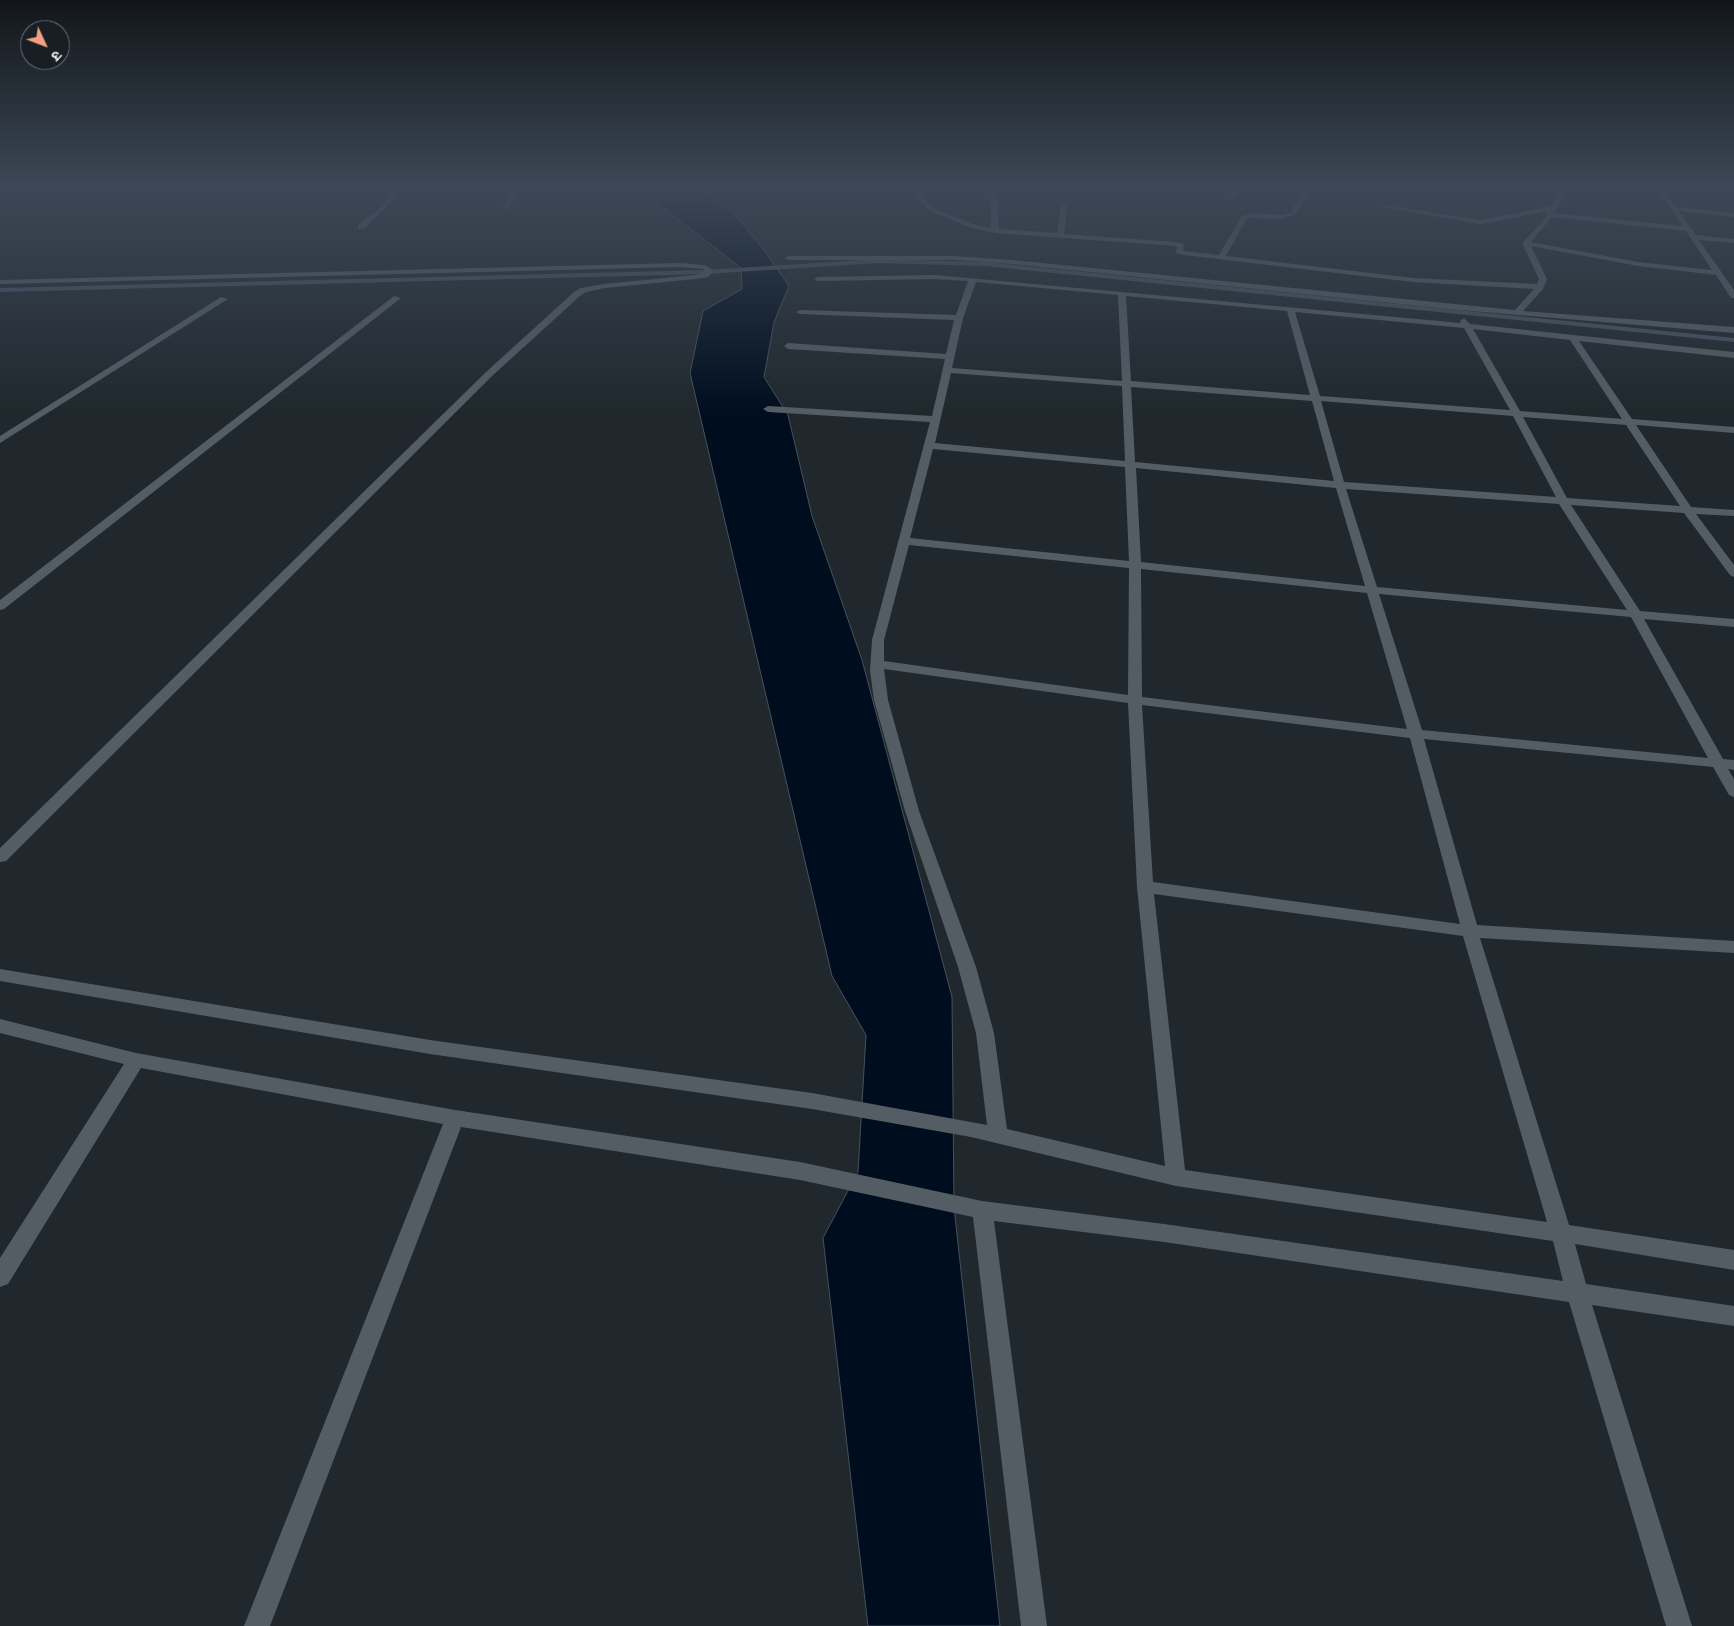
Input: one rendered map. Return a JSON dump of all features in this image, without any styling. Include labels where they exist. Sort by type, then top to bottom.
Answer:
[{"type":"street","points":[[1021,263],[1459,309],[1734,330]]},
{"type":"street","points":[[1270,263],[1413,280],[1540,287]]},
{"type":"street","points":[[1517,313],[1540,287],[1543,279],[1536,263]]},
{"type":"street","points":[[1632,263],[1717,273]]},
{"type":"street","points":[[1711,263],[1734,296]]},
{"type":"street","points":[[0,282],[680,265],[696,266],[709,272],[674,280],[604,286],[584,290],[577,294],[448,414],[0,857]]},
{"type":"street","points":[[818,278],[935,277],[973,279],[1122,292],[1291,311],[1464,323],[1572,338],[1734,355]]},
{"type":"street","points":[[973,279],[959,318],[936,420],[878,640],[877,664],[882,700],[912,811],[967,967],[986,1033],[998,1136]]},
{"type":"street","points":[[1122,292],[1135,565],[1135,700],[1145,887],[1176,1177]]},
{"type":"street","points":[[0,606],[397,298]]},
{"type":"street","points":[[0,440],[224,300]]},
{"type":"street","points":[[1459,309],[1464,323],[1517,414],[1563,501],[1635,613],[1734,792]]},
{"type":"street","points":[[1291,311],[1340,485],[1416,734],[1470,931],[1679,1626]]},
{"type":"street","points":[[800,312],[959,318]]},
{"type":"street","points":[[1572,338],[1688,510],[1734,573]]},
{"type":"street","points":[[788,346],[1126,384],[1317,400],[1734,430]]},
{"type":"street","points":[[768,409],[936,420]]},
{"type":"street","points":[[928,445],[1340,485],[1734,513]]},
{"type":"street","points":[[904,541],[1372,590],[1734,623]]},
{"type":"street","points":[[877,664],[1135,700],[1416,734],[1734,765]]},
{"type":"street","points":[[1145,887],[1470,931],[1734,947]]},
{"type":"street","points":[[0,975],[430,1047],[812,1101],[972,1129],[1176,1177],[1734,1260]]},
{"type":"street","points":[[0,1026],[136,1060],[455,1118],[800,1170],[982,1210],[1164,1233],[1734,1316]]},
{"type":"street","points":[[0,1277],[136,1060]]},
{"type":"street","points":[[257,1626],[455,1118]]},
{"type":"street","points":[[982,1210],[1034,1626]]},
{"type":"water","points":[[734,263],[773,263],[789,286],[774,322],[764,377],[788,415],[812,516],[862,660],[952,997],[954,1207],[1000,1626],[868,1626],[823,1238],[858,1172],[866,1035],[832,976],[690,373],[703,311],[742,289],[741,268]]},
{"type":"waterway","points":[[0,290],[706,272],[849,263]]},
{"type":"waterway","points":[[945,263],[985,264],[1734,340]]}]
